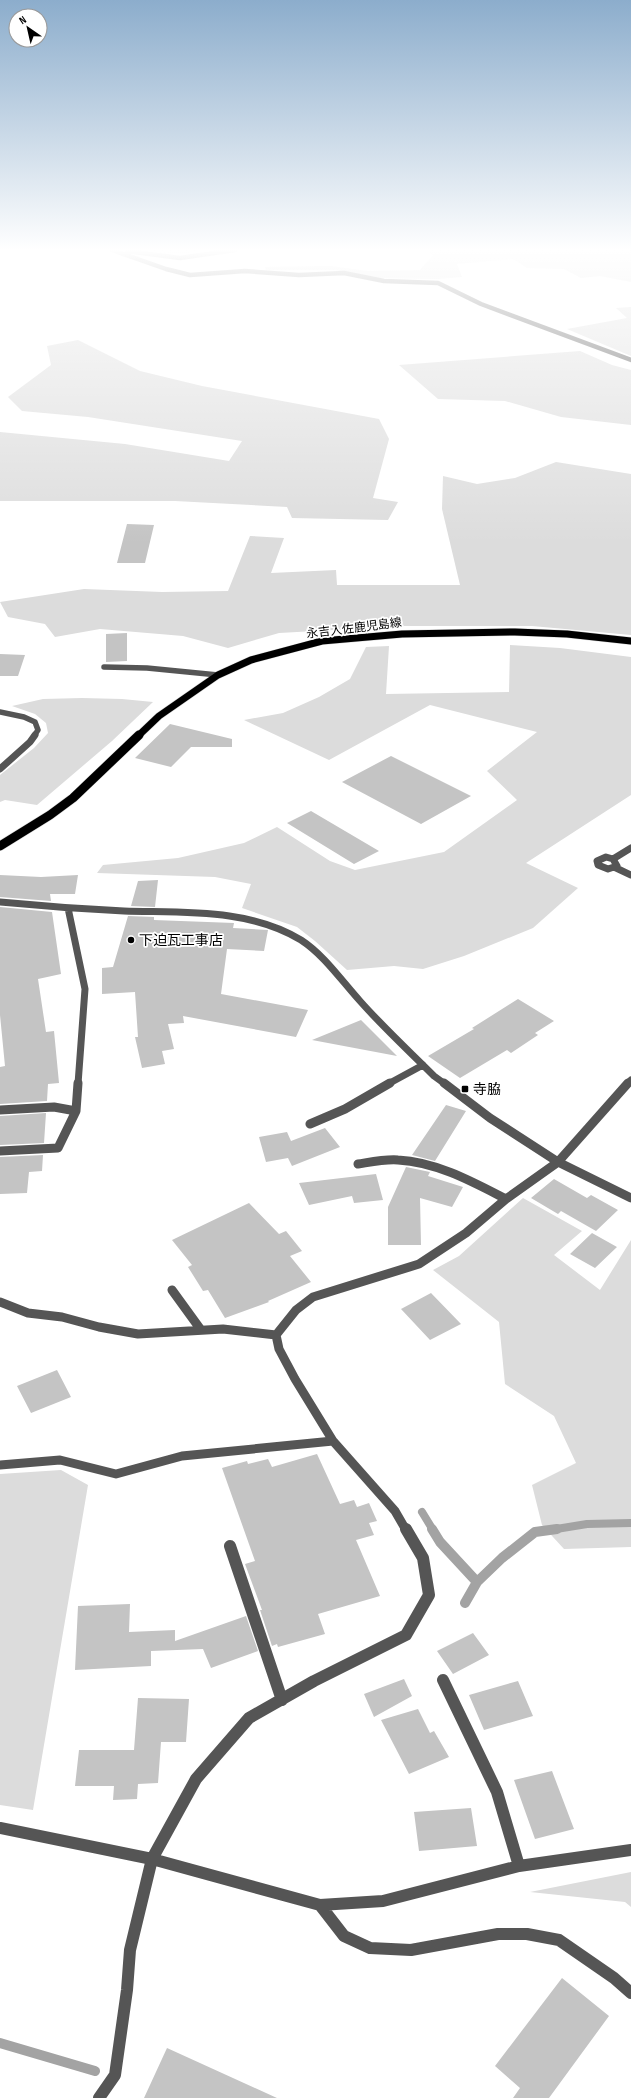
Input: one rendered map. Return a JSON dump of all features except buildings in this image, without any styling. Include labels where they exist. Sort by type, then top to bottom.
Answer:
[{"type":"main road","name":"永吉入佐鹿児島線","points":[[0,846],[50,815],[73,798],[159,716],[218,675],[251,660],[283,650],[322,641],[402,634],[515,632],[567,634],[631,641]]},
{"type":"street","points":[[599,348],[631,360]]},
{"type":"street","points":[[104,667],[147,668],[218,675]]},
{"type":"street","points":[[0,712],[24,717],[35,722],[38,730],[30,742],[0,768]]},
{"type":"street","points":[[631,848],[613,859],[602,858],[597,863],[604,868],[614,867],[631,875]]},
{"type":"street","points":[[613,859],[617,863],[614,867]]},
{"type":"street","points":[[0,902],[68,908],[220,915],[249,919],[288,933],[302,941],[322,958],[361,1002],[423,1065],[490,1118],[558,1162],[631,1198]]},
{"type":"street","points":[[0,1151],[58,1148],[76,1111],[85,989],[68,908]]},
{"type":"street","points":[[310,1124],[345,1109],[423,1065]]},
{"type":"street","points":[[276,1335],[296,1310],[313,1297],[419,1264],[466,1233],[506,1199],[558,1162],[631,1080]]},
{"type":"street","points":[[0,1110],[54,1107],[76,1111]]},
{"type":"street","points":[[358,1164],[400,1160],[424,1165],[464,1177],[506,1199]]},
{"type":"street","points":[[172,1290],[201,1330]]},
{"type":"street","points":[[0,1302],[28,1313],[62,1317],[99,1327],[138,1334],[223,1329],[276,1335]]},
{"type":"street","points":[[99,2098],[115,2075],[127,1990],[130,1950],[152,1859],[196,1779],[249,1718],[314,1681],[406,1635],[429,1595],[423,1558],[395,1511],[333,1441],[295,1379],[279,1349],[276,1335]]},
{"type":"street","points":[[0,1465],[60,1460],[116,1474],[182,1456],[333,1441]]},
{"type":"street","points":[[230,1546],[282,1700]]},
{"type":"street","points":[[442,1680],[497,1792],[518,1866]]},
{"type":"street","points":[[0,1828],[152,1859],[320,1906],[383,1901],[518,1866],[631,1850]]},
{"type":"street","points":[[320,1906],[344,1936],[370,1948],[411,1950],[498,1934],[527,1934],[560,1940],[614,1978],[631,1994]]},
{"type":"shaded area","points":[[47,348],[94,348],[140,371],[202,386],[379,419],[389,439],[373,498],[398,502],[388,520],[292,518],[287,507],[175,501],[0,501],[0,432],[125,444],[229,461],[242,441],[88,417],[22,411],[8,397],[51,365]]},
{"type":"shaded area","points":[[612,348],[631,348],[631,356]]},
{"type":"shaded area","points":[[580,351],[612,365],[631,370],[631,425],[561,417],[505,401],[438,399],[399,365]]},
{"type":"shaded area","points":[[556,462],[631,474],[631,635],[532,626],[405,626],[279,633],[228,648],[183,636],[100,629],[55,637],[45,624],[8,617],[0,602],[84,589],[162,592],[228,591],[250,536],[284,538],[271,573],[336,570],[337,585],[460,585],[442,509],[443,476],[477,484],[515,478]]},
{"type":"shaded area","points":[[510,645],[560,648],[631,657],[631,795],[526,863],[578,888],[533,928],[464,956],[423,969],[394,966],[347,970],[297,927],[242,908],[251,884],[215,877],[97,873],[103,865],[178,858],[244,843],[277,827],[330,861],[355,870],[444,852],[517,800],[487,771],[537,732],[430,705],[329,760],[244,720],[283,713],[319,697],[350,679],[366,647],[389,646],[386,694],[509,692]]},
{"type":"shaded area","points":[[43,699],[122,699],[153,702],[112,741],[37,805],[5,800],[0,802],[0,775],[34,748],[48,733],[46,723],[35,714],[12,706]]},
{"type":"shaded area","points":[[523,1198],[582,1231],[554,1255],[600,1290],[631,1240],[631,1547],[564,1549],[542,1525],[532,1485],[576,1463],[554,1416],[505,1384],[499,1322],[433,1270],[459,1256]]},
{"type":"shaded area","points":[[61,1470],[88,1485],[33,1810],[0,1805],[0,1474]]},
{"type":"shaded area","points":[[631,1872],[631,1907],[625,1902],[530,1892]]},
{"type":"waterway","points":[[422,1512],[433,1530]]},
{"type":"waterway","points":[[552,1530],[587,1524],[631,1523]]},
{"type":"waterway","points":[[432,1529],[440,1542],[477,1582]]},
{"type":"waterway","points":[[552,1530],[557,1529]]},
{"type":"waterway","points":[[477,1582],[502,1558],[535,1532],[552,1530]]},
{"type":"waterway","points":[[465,1603],[477,1582]]},
{"type":"waterway","points":[[0,2043],[95,2071]]},
{"type":"place","name":"下迫瓦工事店","points":[[131,940]]},
{"type":"place","name":"寺脇","points":[[465,1089]]}]
